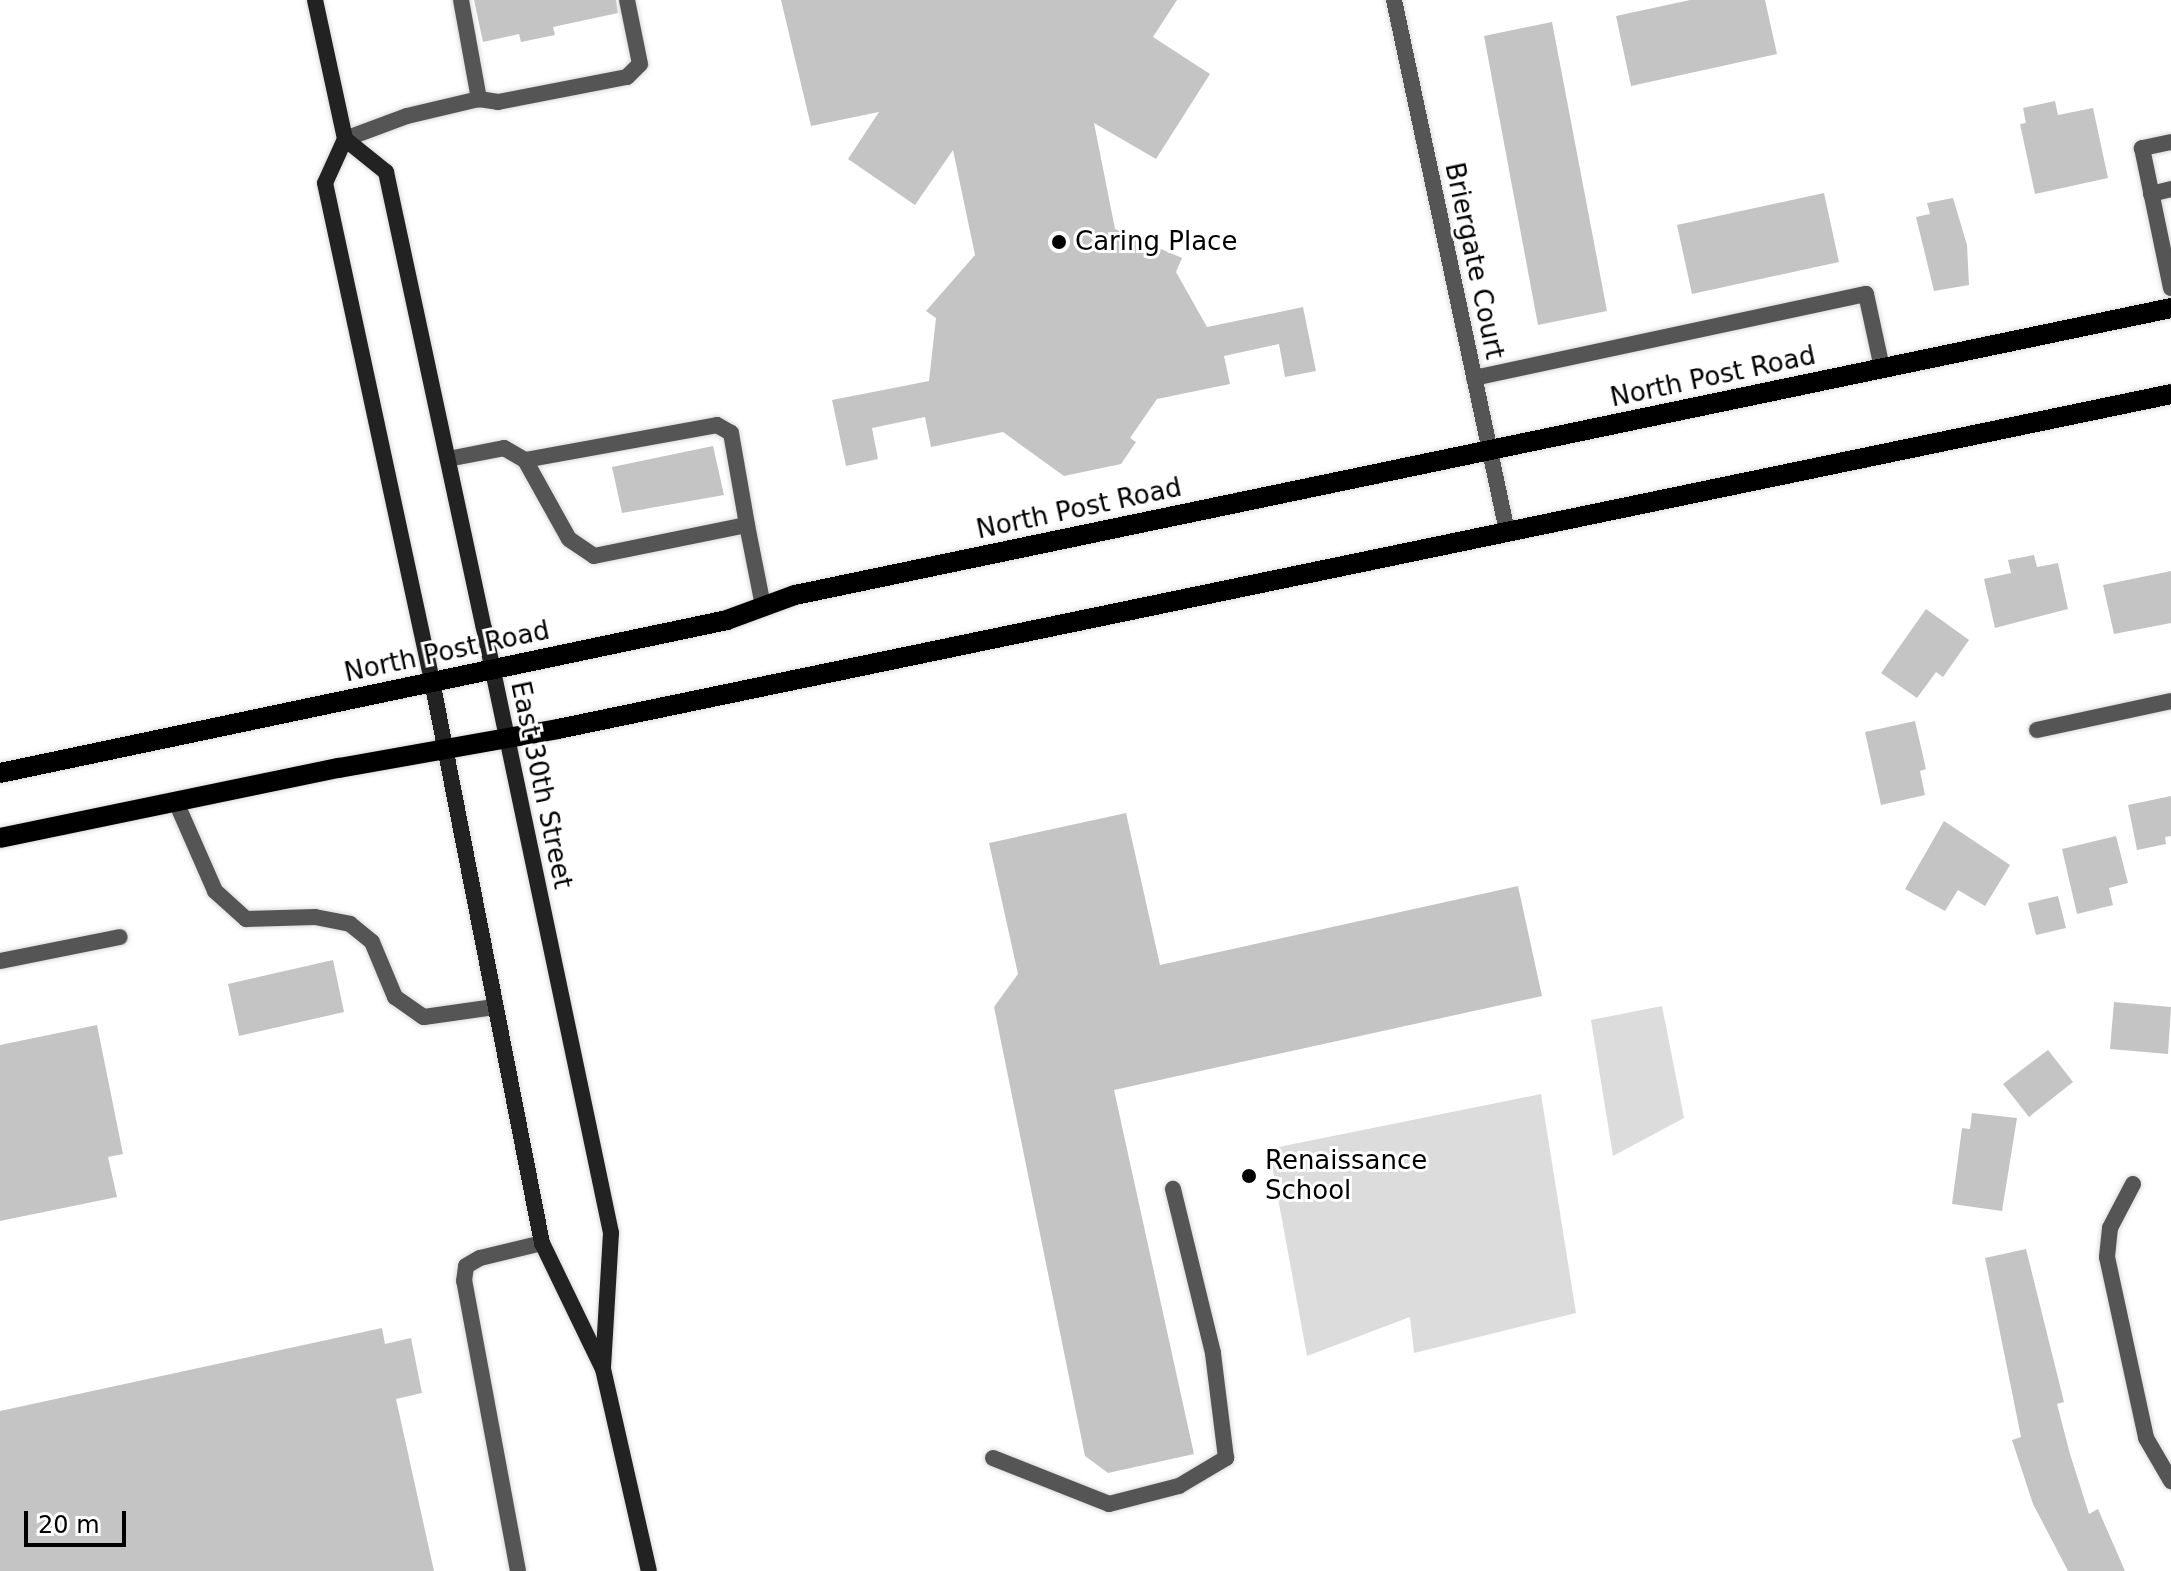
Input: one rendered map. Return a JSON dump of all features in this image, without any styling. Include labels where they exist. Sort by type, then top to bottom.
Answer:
[{"type":"main road","points":[[315,0],[345,139]]},
{"type":"main road","name":"East 30th Street","points":[[603,1369],[611,1233],[386,172],[345,139],[325,183],[432,681],[542,1243],[603,1369],[649,1571]]},
{"type":"main road","name":"North Post Road","points":[[0,773],[727,620],[808,592],[2171,308]]},
{"type":"main road","points":[[0,838],[507,738],[2171,394]]},
{"type":"street","points":[[461,0],[479,99]]},
{"type":"street","points":[[345,139],[407,116],[479,99],[498,102],[636,72],[640,64],[627,0]]},
{"type":"street","name":"Briergate Court","points":[[1394,0],[1507,531]]},
{"type":"street","points":[[2171,142],[2142,148],[2167,251],[2171,288]]},
{"type":"street","points":[[2151,194],[2171,189]]},
{"type":"street","points":[[1474,378],[1866,294],[1882,368]]},
{"type":"street","points":[[525,460],[717,425],[731,433],[763,606]]},
{"type":"street","points":[[448,459],[504,448],[525,460],[569,539],[594,556],[747,525]]},
{"type":"street","points":[[2037,730],[2171,701]]},
{"type":"street","points":[[176,802],[215,891],[246,919],[315,917],[350,924],[372,942],[395,997],[424,1017],[494,1007]]},
{"type":"street","points":[[0,961],[120,937]]},
{"type":"street","points":[[2133,1184],[2110,1228],[2107,1257],[2146,1438],[2171,1481]]},
{"type":"street","points":[[993,1458],[1109,1504],[1179,1486],[1226,1458],[1213,1353],[1173,1189]]},
{"type":"street","points":[[518,1571],[464,1281],[466,1266],[480,1258],[542,1243]]},
{"type":"shaded area","points":[[1662,1006],[1684,1118],[1613,1156],[1591,1020]]},
{"type":"shaded area","points":[[1541,1094],[1576,1313],[1414,1353],[1410,1317],[1307,1356],[1269,1149]]},
{"type":"building","points":[[474,0],[616,0],[618,13],[553,27],[555,35],[521,42],[519,34],[483,42]]},
{"type":"building","name":"Caring Place","points":[[781,0],[1177,0],[1153,37],[1210,74],[1156,159],[1094,123],[1115,229],[1182,258],[1176,272],[1207,327],[1303,307],[1316,371],[1285,377],[1279,344],[1224,356],[1230,384],[1157,399],[1130,438],[1136,442],[1121,464],[1064,476],[1003,432],[931,447],[925,417],[872,428],[878,459],[846,466],[832,400],[929,381],[936,318],[926,311],[975,255],[953,150],[915,205],[848,159],[879,112],[811,126]]},
{"type":"building","points":[[1690,0],[1765,0],[1777,54],[1631,86],[1616,16]]},
{"type":"building","points":[[1552,22],[1607,311],[1538,325],[1484,36]]},
{"type":"building","points":[[2055,101],[2058,115],[2093,108],[2108,178],[2035,194],[2020,124],[2026,123],[2023,108]]},
{"type":"building","points":[[1824,193],[1839,262],[1692,294],[1677,225]]},
{"type":"building","points":[[1953,198],[1967,245],[1969,285],[1934,291],[1916,217],[1930,214],[1927,203]]},
{"type":"building","points":[[713,446],[724,495],[622,513],[612,467]]},
{"type":"building","points":[[2034,555],[2037,567],[2058,563],[2068,609],[1995,628],[1984,579],[2011,573],[2008,560]]},
{"type":"building","points":[[2171,571],[2171,623],[2114,634],[2103,585]]},
{"type":"building","points":[[1926,609],[1969,640],[1943,677],[1936,672],[1917,698],[1881,673]]},
{"type":"building","points":[[1915,721],[1926,769],[1920,771],[1925,795],[1881,805],[1865,732]]},
{"type":"building","points":[[2171,796],[2171,836],[2165,837],[2166,844],[2137,850],[2128,805]]},
{"type":"building","points":[[1126,813],[1160,965],[1518,886],[1542,996],[1114,1090],[1194,1454],[1108,1473],[1085,1456],[994,1007],[1018,974],[989,843]]},
{"type":"building","points":[[1944,821],[2010,865],[1985,906],[1958,890],[1945,911],[1905,889]]},
{"type":"building","points":[[2116,836],[2128,883],[2109,888],[2113,905],[2077,914],[2062,849]]},
{"type":"building","points":[[2058,896],[2066,928],[2036,935],[2028,903]]},
{"type":"building","points":[[333,960],[344,1012],[239,1036],[228,984]]},
{"type":"building","points":[[2114,1002],[2171,1007],[2168,1054],[2110,1049]]},
{"type":"building","points":[[97,1025],[123,1154],[108,1157],[117,1197],[0,1221],[0,1045]]},
{"type":"building","points":[[2048,1050],[2073,1082],[2029,1117],[2003,1084]]},
{"type":"building","points":[[1972,1113],[2017,1118],[2002,1211],[1952,1204],[1962,1128],[1970,1129]]},
{"type":"building","points":[[2026,1249],[2064,1402],[2057,1404],[2070,1454],[2089,1514],[2098,1509],[2125,1571],[2068,1571],[2033,1504],[2012,1440],[2021,1437],[1985,1258]]},
{"type":"building","points":[[382,1328],[385,1344],[411,1338],[422,1393],[396,1399],[434,1571],[0,1571],[0,1411]]},
{"type":"place","name":"Caring Place","points":[[1059,242]]},
{"type":"place","name":"Renaissance School","points":[[1249,1176]]}]
